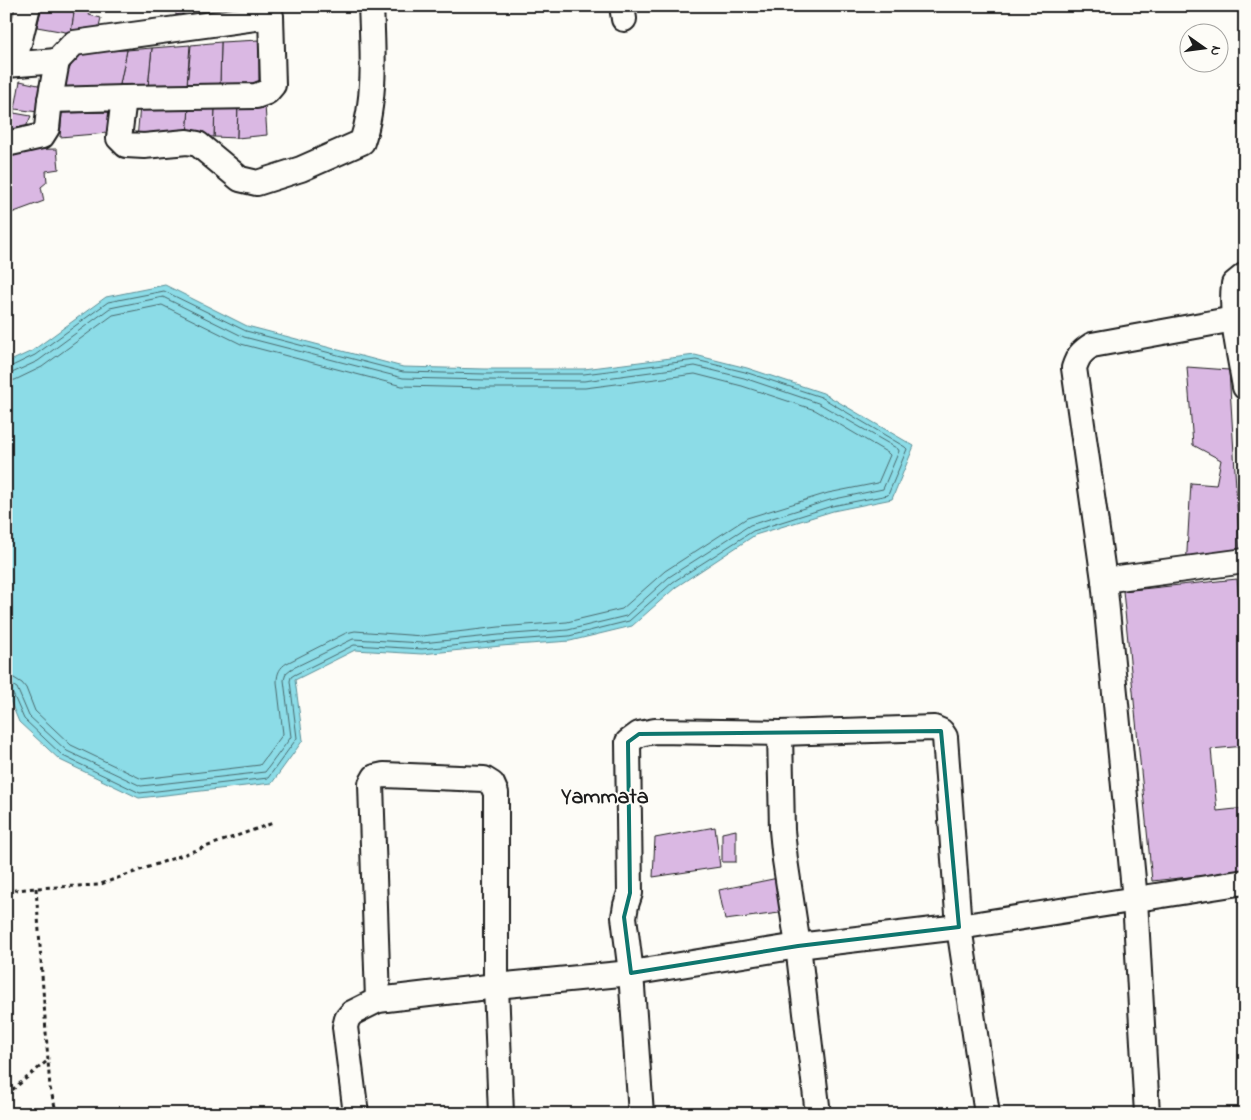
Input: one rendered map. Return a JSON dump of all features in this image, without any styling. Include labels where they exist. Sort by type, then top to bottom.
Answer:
[{"type":"street","points":[[28,6],[10,65],[57,61]]},
{"type":"street","points":[[124,98],[118,138],[126,145],[144,146],[187,142],[198,144],[240,179],[257,183],[301,169],[362,142],[368,125],[371,99],[371,6]]},
{"type":"street","points":[[6,144],[42,136],[47,128],[50,100],[57,61],[74,43],[270,11],[273,85],[267,92],[256,96],[50,100]]},
{"type":"street","points":[[1245,275],[1234,284],[1232,297],[1245,388]]},
{"type":"street","points":[[1147,1114],[1135,900],[1104,580],[1074,368],[1078,357],[1092,345],[1234,319]]},
{"type":"street","points":[[1104,580],[1245,561]]},
{"type":"street","points":[[641,1114],[631,973],[624,917],[630,893],[628,742],[639,734],[655,731],[780,733],[934,728],[941,731],[945,737],[959,927],[986,1114]]},
{"type":"street","points":[[780,733],[782,830],[818,1114]]},
{"type":"street","points":[[378,1000],[371,784],[375,777],[384,775],[484,779],[492,784],[496,793],[496,986],[501,1114]]},
{"type":"street","points":[[356,1114],[345,1027],[347,1019],[352,1012],[378,1000],[631,973],[798,946],[959,927],[1245,882]]},
{"type":"path","points":[[6,891],[98,885],[273,823]]},
{"type":"path","points":[[36,888],[50,1088],[56,1114]]},
{"type":"path","points":[[6,1095],[48,1061]]},
{"type":"highlighted area","points":[[941,731],[959,927],[798,946],[631,973],[624,917],[630,893],[628,742],[639,734]]},
{"type":"water","points":[[165,285],[247,326],[403,367],[584,369],[695,355],[747,368],[823,393],[914,446],[892,499],[833,511],[755,535],[676,587],[632,626],[570,641],[422,654],[355,650],[295,680],[303,740],[272,783],[139,798],[60,760],[19,722],[6,691],[6,363],[32,351],[106,297]]},
{"type":"building","points":[[6,6],[22,6],[11,42],[6,42]]},
{"type":"building","points":[[42,6],[75,6],[71,33],[37,27]]},
{"type":"building","points":[[75,6],[92,6],[89,15],[101,18],[97,34],[71,33]]},
{"type":"building","points":[[175,6],[201,6],[201,9],[176,15]]},
{"type":"building","points":[[259,40],[259,83],[220,84],[221,42]]},
{"type":"building","points":[[221,42],[220,84],[187,85],[191,45]]},
{"type":"building","points":[[190,45],[187,85],[148,87],[152,48]]},
{"type":"building","points":[[152,48],[148,87],[119,89],[127,50]]},
{"type":"building","points":[[127,50],[119,89],[61,89],[77,51]]},
{"type":"building","points":[[20,81],[47,87],[38,112],[15,109]]},
{"type":"building","points":[[6,97],[14,98],[14,113],[31,116],[21,138],[6,137],[8,119],[6,119]]},
{"type":"building","points":[[215,104],[238,105],[237,138],[214,137]]},
{"type":"building","points":[[215,104],[214,137],[187,136],[189,106]]},
{"type":"building","points":[[238,105],[265,105],[267,135],[237,138]]},
{"type":"building","points":[[140,106],[189,106],[187,136],[137,139]]},
{"type":"building","points":[[111,112],[107,133],[60,137],[62,113]]},
{"type":"building","points":[[57,149],[59,169],[46,171],[47,182],[41,187],[44,201],[6,215],[8,172],[6,172],[6,150]]},
{"type":"building","points":[[1187,367],[1229,370],[1241,571],[1186,568],[1191,483],[1216,485],[1221,460],[1193,445]]},
{"type":"building","points":[[1237,579],[1245,658],[1245,746],[1211,749],[1217,811],[1245,808],[1245,871],[1152,881],[1123,591]]},
{"type":"building","points":[[715,827],[720,867],[653,877],[655,838]]},
{"type":"building","points":[[736,830],[736,862],[722,862],[722,833]]},
{"type":"building","points":[[778,878],[787,912],[725,920],[719,890]]},
{"type":"district","name":"Yammata","points":[[605,795]]}]
